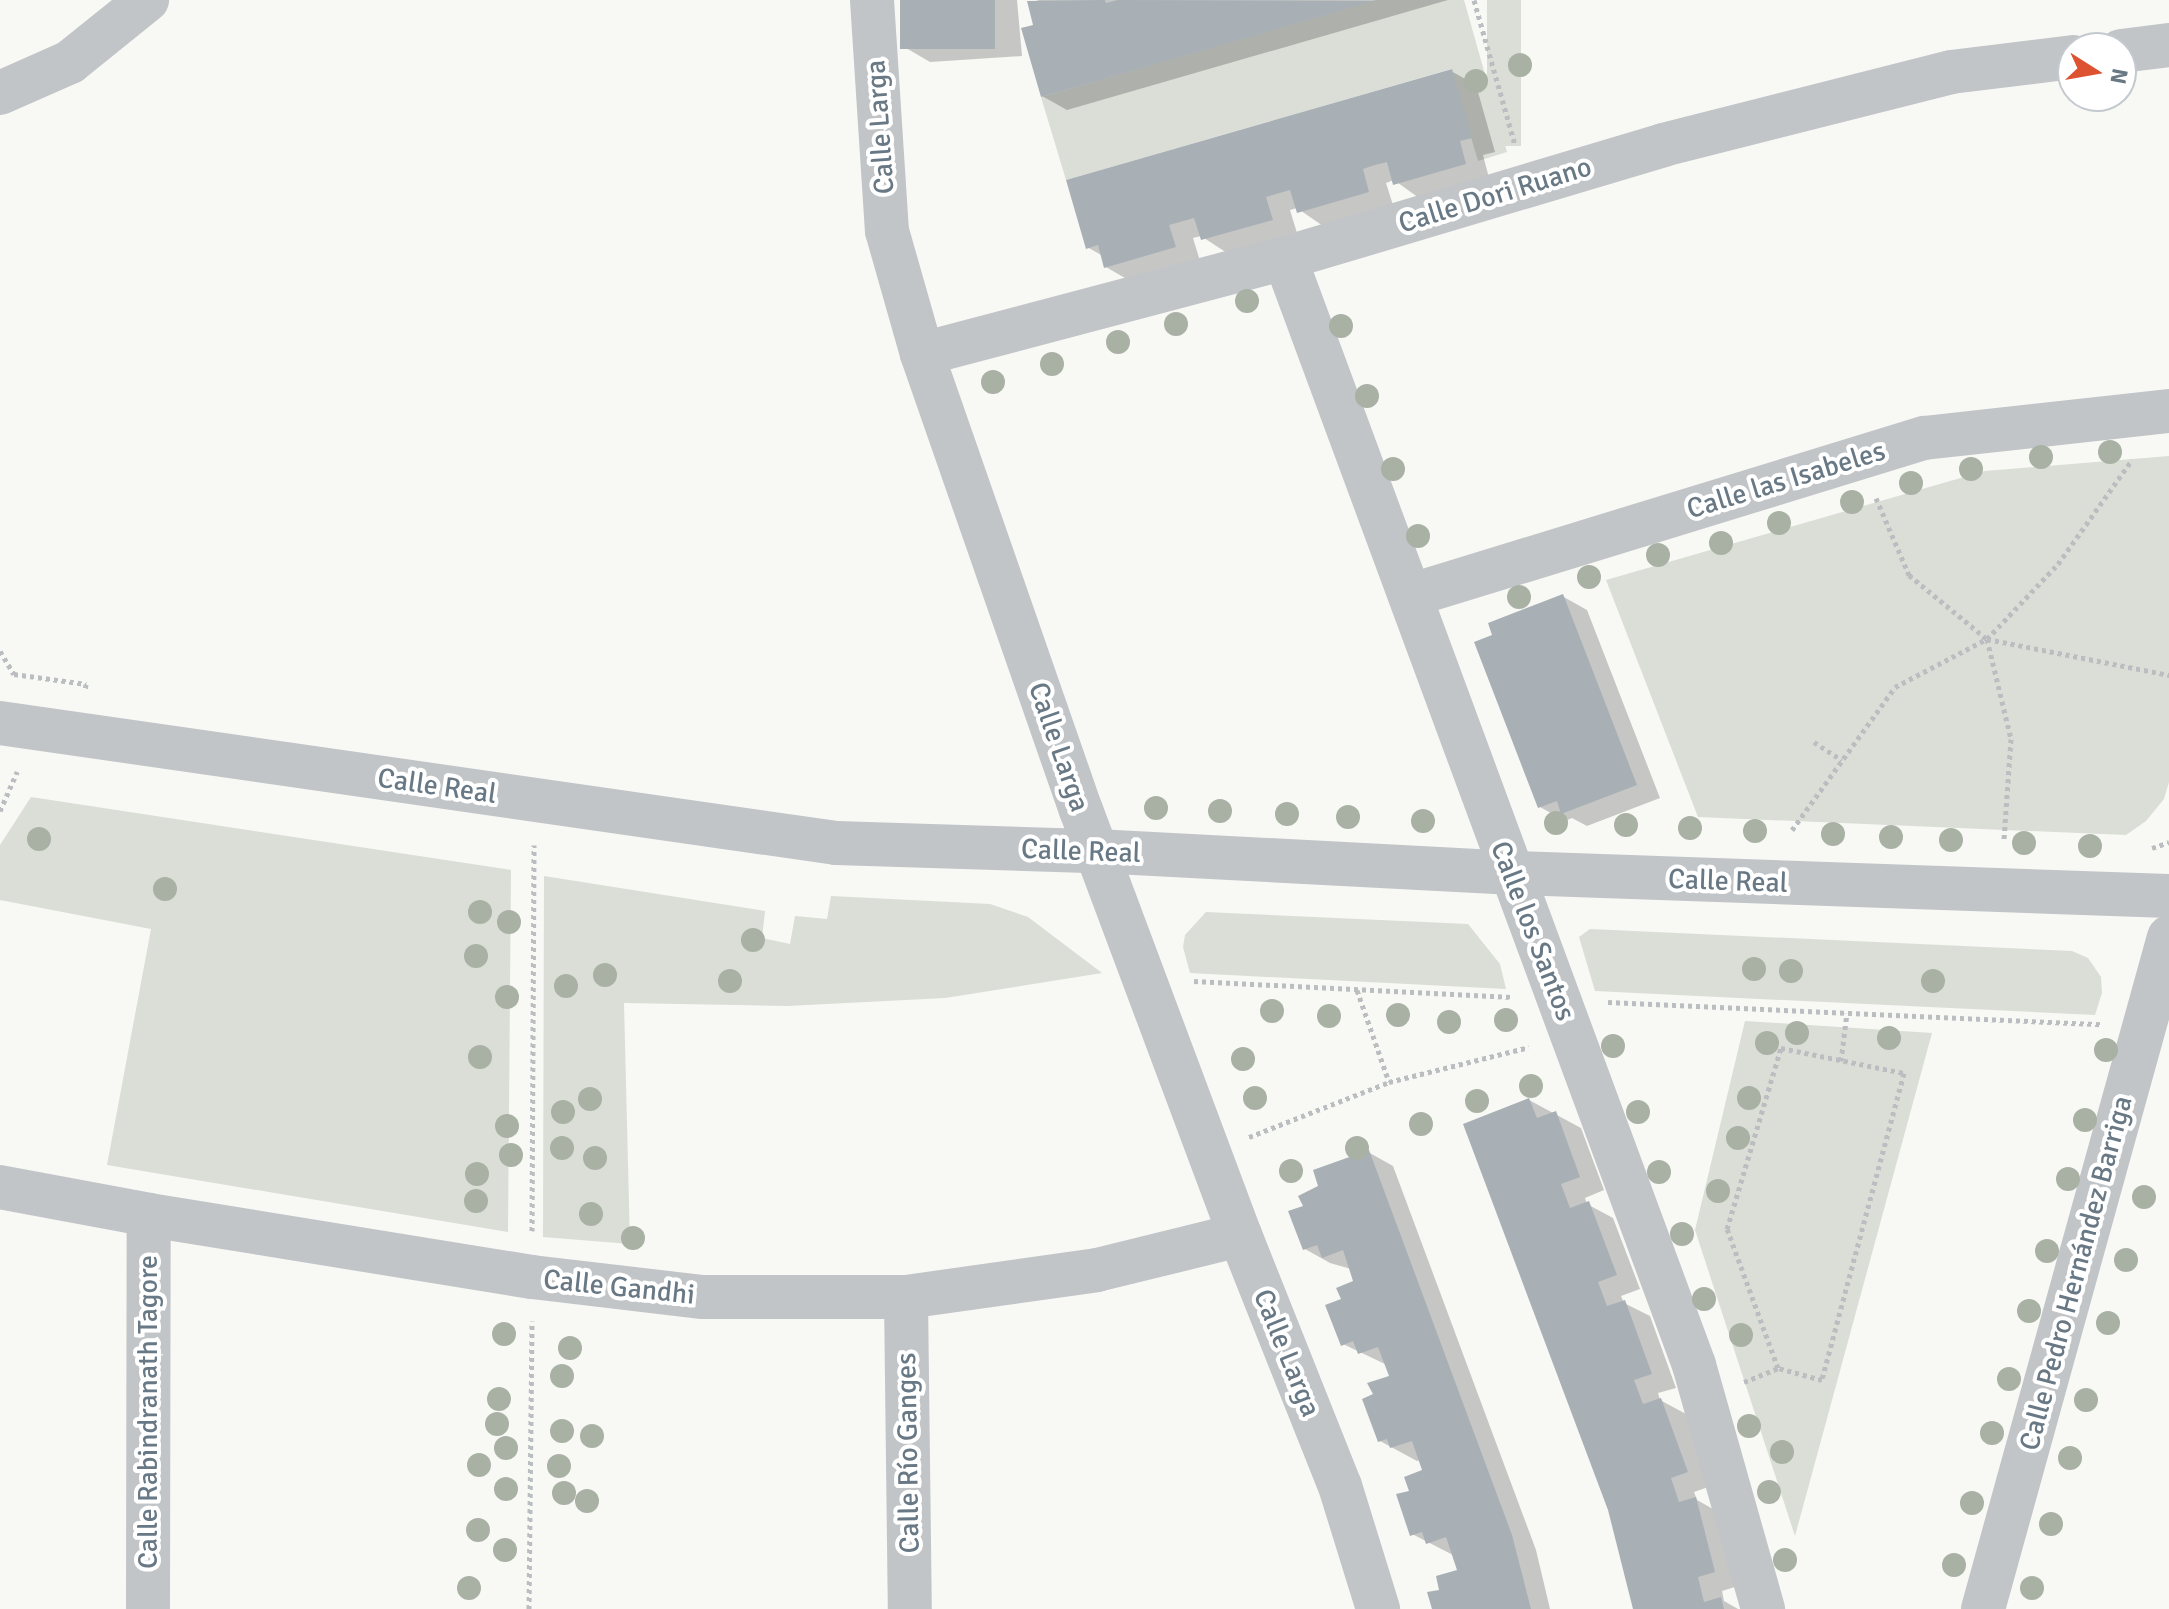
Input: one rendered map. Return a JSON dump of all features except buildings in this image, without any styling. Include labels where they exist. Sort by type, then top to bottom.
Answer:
[{"type":"street","points":[[0,93],[70,62],[147,0]]},
{"type":"street","name":"Calle Larga","points":[[872,0],[887,231],[922,354],[1096,851],[1240,1235],[1340,1486],[1378,1609]]},
{"type":"street","points":[[2137,49],[2169,45]]},
{"type":"street","name":"Calle Dori Ruano","points":[[922,354],[1285,258],[1663,145],[1951,72],[2057,59]]},
{"type":"street","name":"Calle los Santos","points":[[1285,258],[1694,1365],[1763,1609]]},
{"type":"street","name":"Calle las Isabeles","points":[[1412,595],[1924,438],[2169,411]]},
{"type":"street","name":"Calle Real","points":[[0,723],[836,843],[1096,851],[1514,873],[2169,896]]},
{"type":"street","name":"Calle Pedro Hernández Barriga","points":[[1983,1609],[2169,937]]},
{"type":"street","name":"Calle Gandhi","points":[[0,1187],[149,1215],[532,1277],[703,1297],[906,1297],[1097,1270],[1240,1235]]},
{"type":"street","name":"Calle Rabindranath Tagore","points":[[148,1609],[149,1215]]},
{"type":"street","name":"Calle Río Ganges","points":[[906,1297],[910,1609]]},
{"type":"path","points":[[1474,0],[1517,153]]},
{"type":"path","points":[[1792,830],[1895,687],[1987,639],[2058,564],[2141,447]]},
{"type":"path","points":[[1873,491],[1909,575],[1987,639],[2169,675]]},
{"type":"path","points":[[1987,639],[2011,739],[2004,839]]},
{"type":"path","points":[[1814,742],[1842,760]]},
{"type":"path","points":[[529,1609],[535,800]]},
{"type":"path","points":[[1189,981],[1521,998]]},
{"type":"path","points":[[1357,990],[1389,1082]]},
{"type":"path","points":[[1606,1002],[2108,1024]]},
{"type":"path","points":[[1841,1061],[1847,1013]]},
{"type":"path","points":[[1248,1137],[1389,1082],[1538,1045]]},
{"type":"path","points":[[1736,1386],[1778,1368],[1822,1380],[1904,1073],[1781,1048],[1727,1229],[1778,1368]]},
{"type":"shaded area","points":[[1376,0],[1464,0],[1507,152],[1478,161],[1451,69],[1066,180],[1041,97]]},
{"type":"shaded area","points":[[1487,0],[1521,0],[1521,146],[1487,146]]},
{"type":"shaded area","points":[[2169,456],[2169,782],[2164,799],[2146,821],[2126,835],[1698,817],[1606,580],[1985,471]]},
{"type":"shaded area","points":[[31,797],[511,870],[508,1232],[107,1165],[151,929],[0,900],[0,845]]},
{"type":"shaded area","points":[[544,876],[765,911],[762,938],[790,944],[795,916],[827,919],[831,896],[990,904],[1028,917],[1102,973],[945,998],[787,1006],[624,1003],[630,1244],[543,1237]]},
{"type":"shaded area","points":[[1206,912],[1468,924],[1500,964],[1506,989],[1190,973],[1183,947],[1185,935]]},
{"type":"shaded area","points":[[1590,929],[2072,951],[2088,958],[2101,977],[2102,993],[2095,1015],[1595,991],[1579,937]]},
{"type":"shaded area","points":[[1745,1021],[1932,1033],[1795,1536],[1695,1230]]}]
